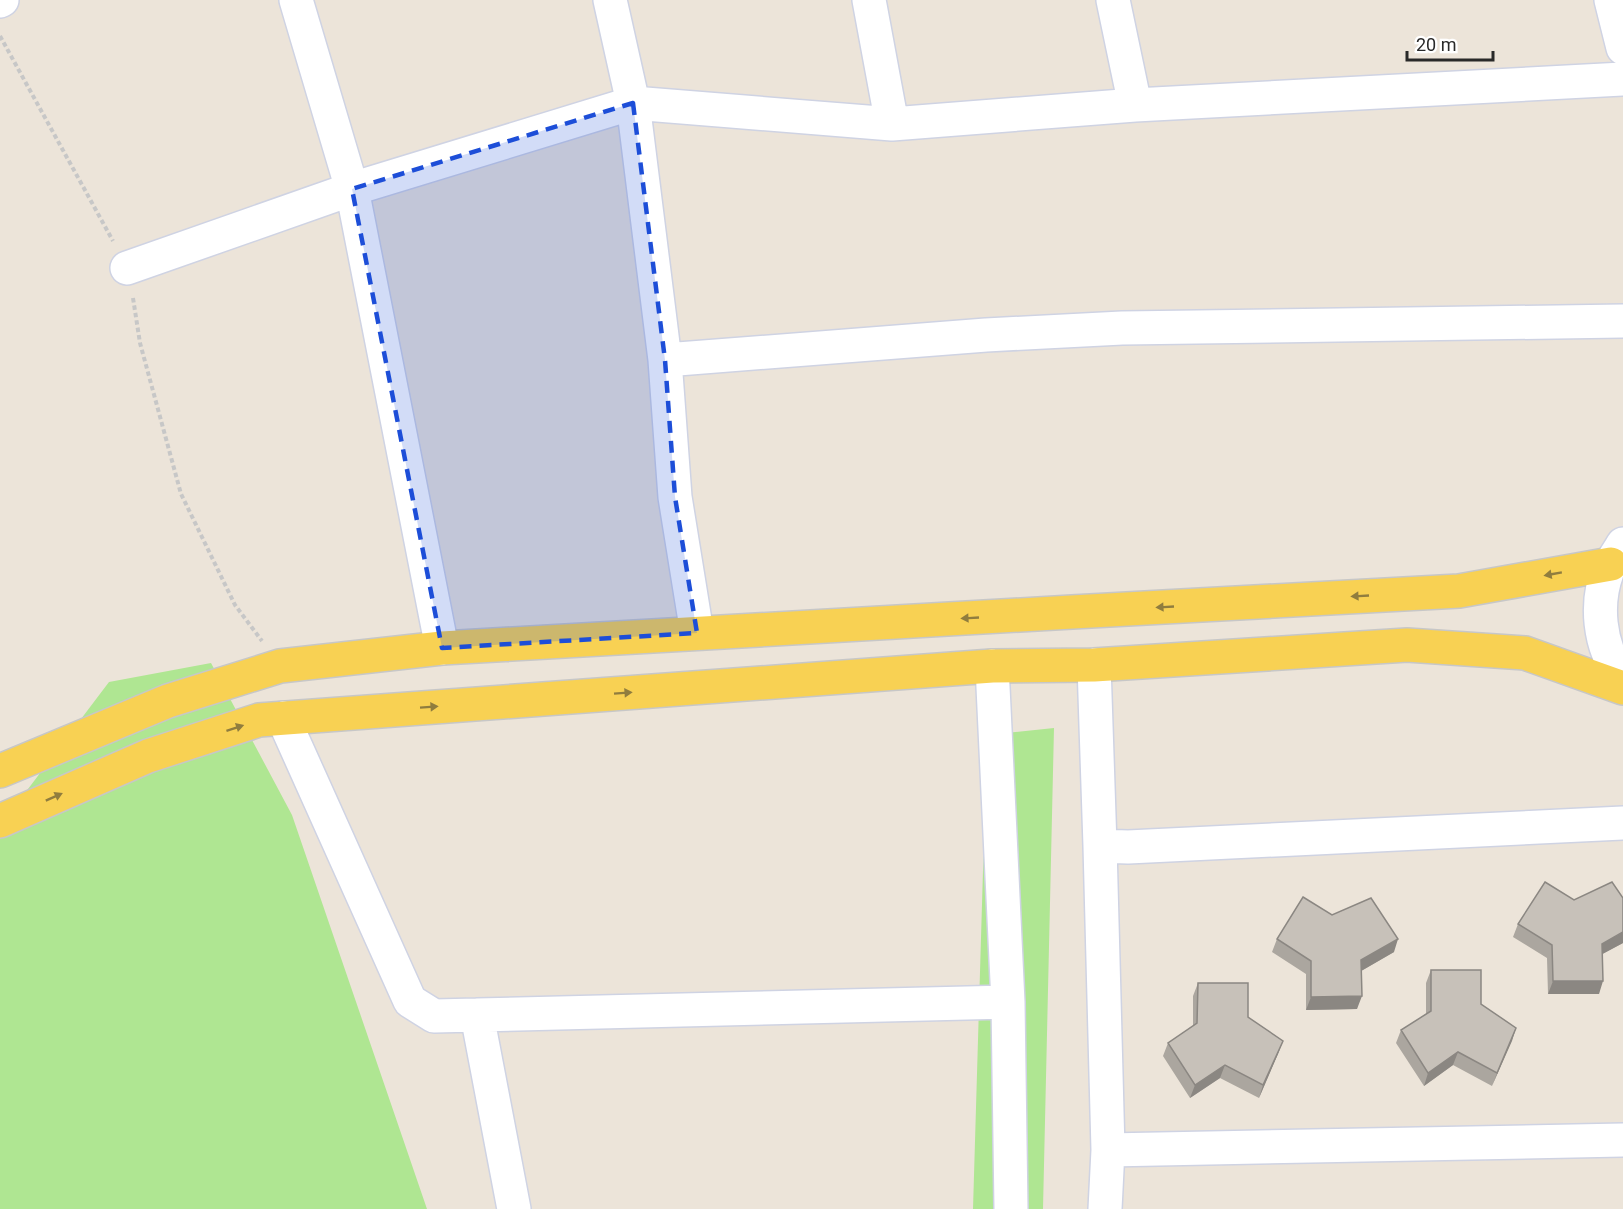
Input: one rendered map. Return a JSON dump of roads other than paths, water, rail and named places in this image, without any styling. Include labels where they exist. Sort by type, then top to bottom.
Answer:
[{"type":"main road","points":[[0,771],[168,701],[280,666],[442,648],[1459,591],[1617,554]]},
{"type":"main road","points":[[0,821],[148,756],[259,720],[283,718],[992,666],[1094,665],[1407,645],[1525,653],[1623,688]]},
{"type":"street","points":[[296,0],[352,189],[442,648]]},
{"type":"street","points":[[610,0],[633,103],[664,360],[675,497],[697,633]]},
{"type":"street","points":[[869,0],[892,124]]},
{"type":"street","points":[[1113,0],[1135,105]]},
{"type":"street","points":[[1611,0],[1623,48]]},
{"type":"street","points":[[127,267],[352,189],[633,103],[892,124],[1135,105],[1623,79]]},
{"type":"street","points":[[664,360],[986,335],[1122,328],[1623,321]]},
{"type":"street","points":[[1617,554],[1602,587],[1600,612],[1604,642],[1616,669],[1623,678]]},
{"type":"street","points":[[1094,665],[1108,1150],[1105,1209]]},
{"type":"street","points":[[992,666],[1008,1002],[1011,1209]]},
{"type":"street","points":[[283,718],[410,1001],[434,1016],[1008,1002]]},
{"type":"street","points":[[1100,846],[1128,847],[1623,823]]},
{"type":"street","points":[[477,1015],[514,1209]]},
{"type":"street","points":[[1108,1150],[1623,1140]]}]
